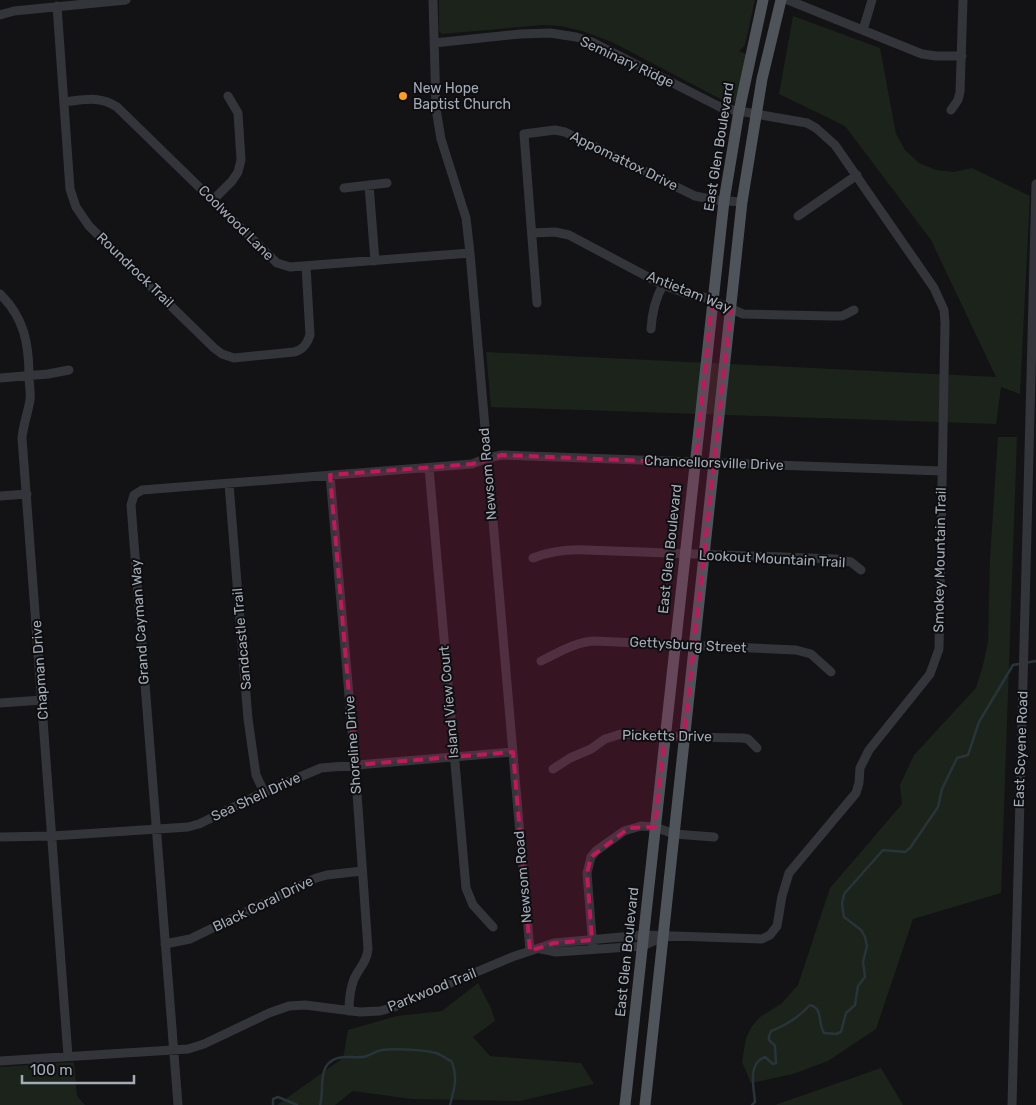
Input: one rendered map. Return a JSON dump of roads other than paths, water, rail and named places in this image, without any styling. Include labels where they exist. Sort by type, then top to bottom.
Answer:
[{"type":"main road","name":"East Glen Boulevard","points":[[625,1105],[724,201],[739,111],[763,0]]},
{"type":"main road","points":[[645,1105],[742,202],[755,114],[781,0]]},
{"type":"street","points":[[0,15],[14,11],[126,0]]},
{"type":"street","name":"Newsom Road","points":[[433,0],[436,109],[442,139],[466,218],[470,253],[530,951]]},
{"type":"street","points":[[788,0],[922,54],[962,56]]},
{"type":"street","points":[[863,30],[872,0]]},
{"type":"street","points":[[951,110],[958,100],[960,92],[963,0]]},
{"type":"street","name":"Roundrock Trail","points":[[57,6],[70,189],[82,217],[222,354],[234,358],[301,350],[310,335],[306,266]]},
{"type":"street","name":"Seminary Ridge","points":[[434,43],[520,34],[550,33],[576,37],[592,42],[722,108],[755,114]]},
{"type":"street","points":[[213,200],[232,181],[238,172],[241,160],[238,113],[228,96]]},
{"type":"street","name":"Coolwood Lane","points":[[64,102],[95,99],[108,100],[277,263],[290,267],[470,253]]},
{"type":"street","name":"Smokey Mountain Trail","points":[[663,936],[762,939],[770,936],[777,926],[782,896],[789,873],[856,793],[860,784],[860,768],[869,750],[930,674],[939,649],[944,310],[934,288],[835,145],[816,128],[795,120],[755,114]]},
{"type":"street","name":"Appomattox Drive","points":[[537,303],[524,134],[555,130],[565,132],[694,196],[742,202]]},
{"type":"street","points":[[798,216],[857,175]]},
{"type":"street","points":[[344,188],[387,183]]},
{"type":"street","name":"East Scyene Road","points":[[1012,1105],[1036,184]]},
{"type":"street","points":[[369,186],[375,261]]},
{"type":"street","name":"Antietam Way","points":[[532,233],[555,232],[569,235],[663,285],[691,295],[704,297],[743,314],[842,316],[854,310]]},
{"type":"street","points":[[651,329],[653,310],[663,285]]},
{"type":"street","name":"Chapman Drive","points":[[0,294],[14,310],[24,330],[29,356],[30,397],[22,438],[68,1056]]},
{"type":"street","points":[[0,378],[57,373],[70,370]]},
{"type":"street","name":"Chancellorsville Drive","points":[[487,458],[502,454],[519,454],[941,472]]},
{"type":"street","name":"Grand Cayman Way","points":[[178,1105],[131,500],[134,495],[142,490],[429,468],[472,464],[487,458]]},
{"type":"street","name":"Island View Court","points":[[429,468],[466,888],[473,905],[493,927]]},
{"type":"street","name":"Shoreline Drive","points":[[330,475],[355,765],[367,955],[354,980],[350,994],[349,1011]]},
{"type":"street","name":"Sandcastle Trail","points":[[228,484],[248,719],[256,775],[264,792]]},
{"type":"street","points":[[0,496],[27,494]]},
{"type":"street","name":"Lookout Mountain Trail","points":[[533,558],[563,549],[836,559],[851,562],[861,570]]},
{"type":"street","name":"Gettysburg Street","points":[[541,661],[583,642],[675,645],[796,650],[811,654],[831,672]]},
{"type":"street","points":[[0,703],[42,700]]},
{"type":"street","name":"Picketts Drive","points":[[552,769],[570,758],[591,749],[605,739],[621,734],[742,738],[748,739],[757,748]]},
{"type":"street","name":"Sea Shell Drive","points":[[0,837],[52,836],[188,827],[321,768],[512,752]]},
{"type":"street","points":[[593,944],[587,873],[591,857],[596,851],[629,828],[641,826],[655,826],[674,834],[714,837]]},
{"type":"street","name":"Black Coral Drive","points":[[165,944],[190,939],[316,878],[362,871]]},
{"type":"street","name":"Parkwood Trail","points":[[0,1061],[188,1049],[204,1044],[289,1006],[305,1005],[369,1012],[391,1008],[447,984],[554,943],[593,944],[643,941],[663,936]]},
{"type":"waterway","points":[[752,1105],[755,1102],[753,1076],[756,1065],[759,1060],[765,1057],[773,1064],[776,1063],[775,1046],[769,1040],[771,1031],[792,1021],[810,1005],[819,1013],[824,1033],[836,1034],[841,1032],[846,1013],[855,1005],[858,986],[865,977],[863,962],[867,946],[861,930],[844,917],[842,904],[844,894],[883,850],[905,852],[910,848],[938,807],[942,789],[957,758],[968,755],[979,722],[1013,665],[1036,661]]},
{"type":"waterway","points":[[320,1105],[323,1078],[328,1064],[335,1059],[364,1057],[387,1049],[436,1053],[452,1062],[455,1079],[450,1105]]},
{"type":"waterway","points":[[273,1105],[273,1099],[278,1097],[297,1105]]},
{"type":"place","name":"New Hope Baptist Church","points":[[403,96]]}]
